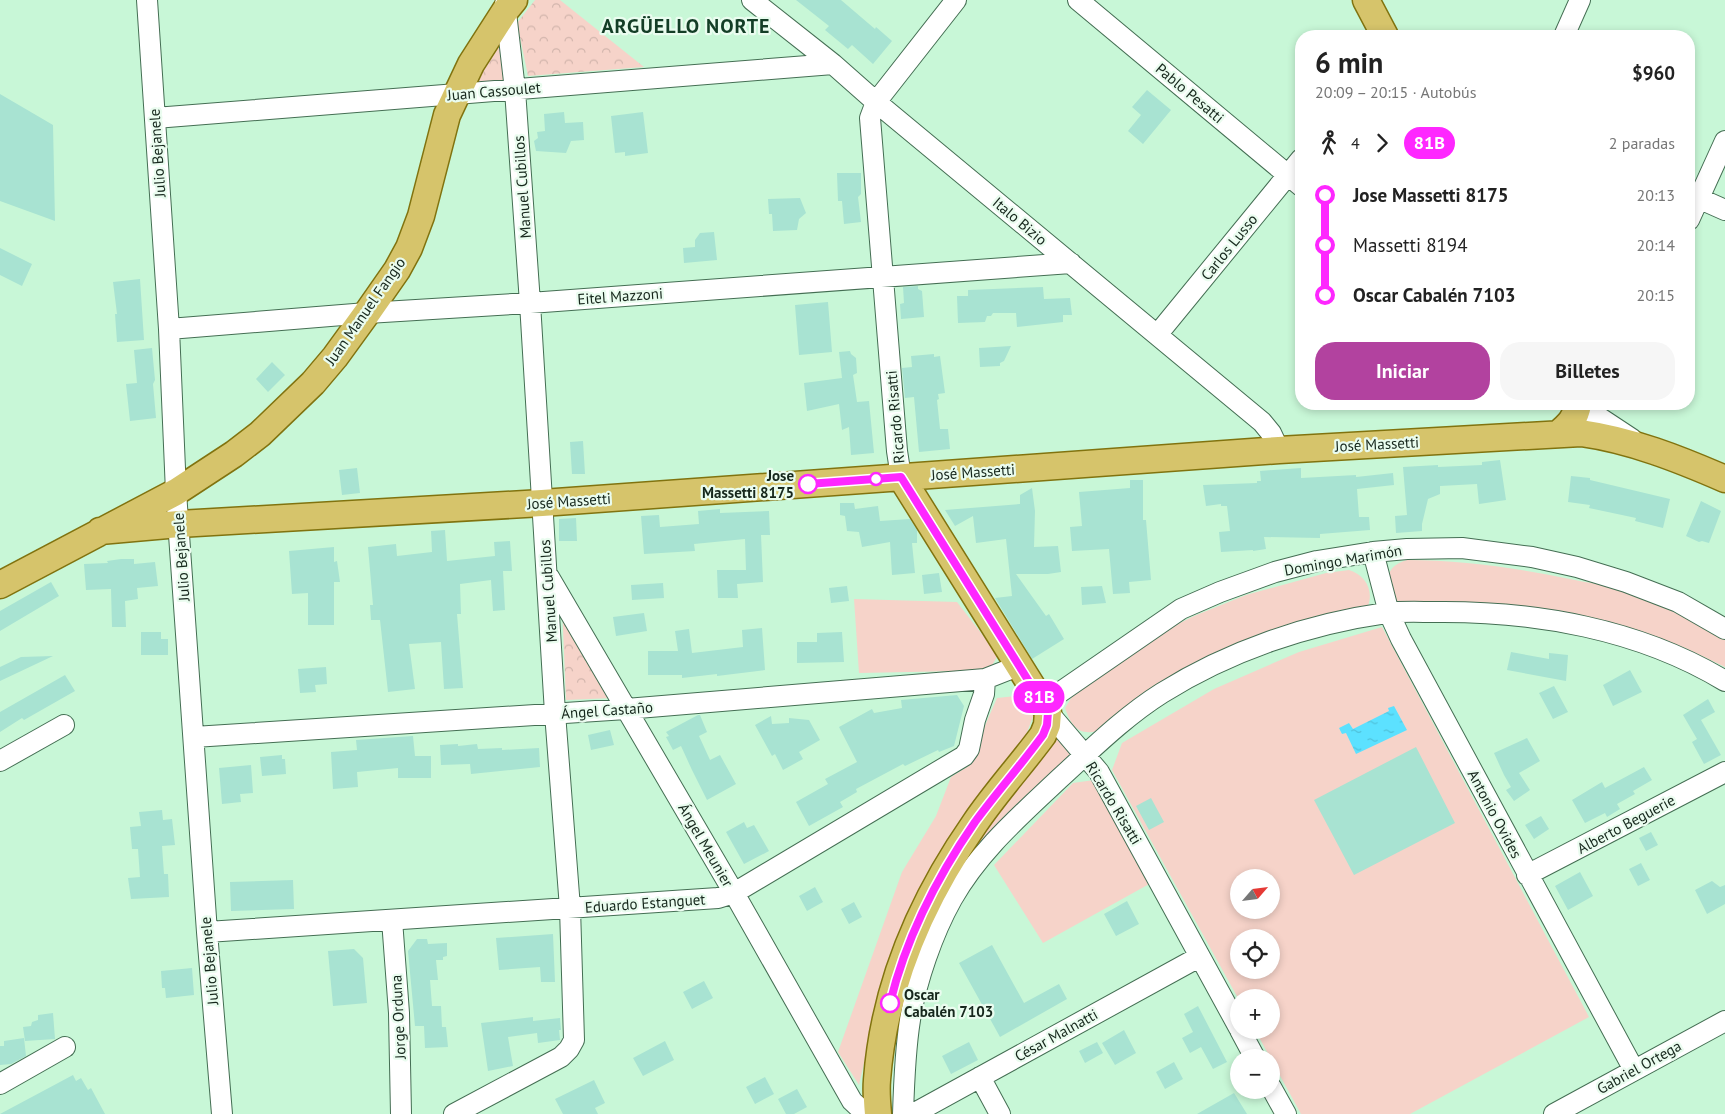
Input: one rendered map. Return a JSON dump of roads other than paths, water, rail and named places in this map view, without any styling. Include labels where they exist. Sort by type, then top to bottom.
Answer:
[{"type":"main road","points":[[1366,0],[1382,30]]},
{"type":"main road","name":"Juan Manuel Fangio","points":[[0,585],[176,492],[234,454],[260,434],[313,383],[368,313],[397,270],[415,235],[422,216],[447,115],[471,64],[508,4]]},
{"type":"main road","points":[[1558,434],[1569,425],[1577,410]]},
{"type":"main road","points":[[1558,434],[1581,433],[1598,435],[1683,460],[1725,478]]},
{"type":"main road","name":"José Massetti","points":[[179,524],[542,503],[1279,450],[1558,434]]},
{"type":"main road","name":"Ricardo Risatti","points":[[901,477],[1045,708]]},
{"type":"main road","name":"Juan Manuel Fangio","points":[[100,531],[179,524]]},
{"type":"main road","points":[[878,1114],[876,1081],[884,1027],[897,974],[915,929],[937,883],[960,844],[1043,735],[1047,725],[1045,708]]},
{"type":"street","name":"Julio Bejanele","points":[[147,0],[169,330],[176,492],[207,932],[222,1114]]},
{"type":"street","name":"Italo Bizio","points":[[752,0],[833,64],[876,102],[1262,422],[1271,433],[1279,450]]},
{"type":"street","points":[[876,102],[956,0]]},
{"type":"street","name":"Pablo Pesatti","points":[[1078,0],[1294,181]]},
{"type":"street","points":[[1567,30],[1580,0]]},
{"type":"street","name":"Manuel Cubillos","points":[[454,1114],[561,1057],[574,1040],[570,908],[555,713],[530,303],[508,4]]},
{"type":"street","name":"Juan Cassoulet","points":[[155,118],[833,64]]},
{"type":"street","name":"Ricardo Risatti","points":[[876,102],[870,118],[896,441],[901,477]]},
{"type":"street","points":[[1695,194],[1725,141]]},
{"type":"street","name":"Carlos Lusso","points":[[1157,335],[1294,181]]},
{"type":"street","points":[[1695,196],[1725,210]]},
{"type":"street","name":"Eitel Mazzoni","points":[[169,330],[368,313],[530,303],[1071,263]]},
{"type":"street","points":[[1604,411],[1646,449]]},
{"type":"street","name":"Domingo Marimón","points":[[1045,708],[1180,609],[1275,572],[1317,561],[1373,552],[1462,548],[1532,557],[1577,567],[1626,582],[1678,602],[1725,629]]},
{"type":"street","name":"Antonio Ovides","points":[[1373,552],[1389,613],[1401,639],[1634,1070]]},
{"type":"street","name":"Ángel Meunier","points":[[547,573],[734,893],[852,1101],[866,1114]]},
{"type":"street","points":[[903,1114],[910,1018],[922,972],[938,928],[952,899],[993,842],[1120,725],[1160,694],[1188,678],[1270,642],[1309,629],[1349,620],[1389,613],[1481,613],[1530,616],[1610,633],[1666,650],[1725,680]]},
{"type":"street","name":"Ángel Castaño","points":[[194,737],[626,709],[985,679],[1018,666]]},
{"type":"street","name":"Eduardo Estanguet","points":[[207,932],[718,898],[734,893],[964,756],[969,749],[974,720],[984,694],[985,679]]},
{"type":"street","name":"Ricardo Risatti","points":[[1045,708],[1099,772],[1230,1013]]},
{"type":"street","points":[[0,761],[64,725]]},
{"type":"street","name":"Alberto Beguerie","points":[[1527,875],[1725,772]]},
{"type":"street","name":"Jorge Orduna","points":[[392,920],[399,1013],[401,1114]]},
{"type":"street","name":"César Malnatti","points":[[913,1114],[1199,956]]},
{"type":"street","name":"Gabriel Ortega","points":[[1554,1114],[1574,1109],[1634,1070],[1725,1021]]},
{"type":"street","points":[[0,1084],[65,1047]]},
{"type":"street","points":[[980,1077],[1000,1114]]},
{"type":"street","points":[[1278,1099],[1286,1114]]},
{"type":"water","points":[[1394,706],[1407,730],[1356,754],[1346,733],[1342,734],[1339,728],[1349,723],[1353,729],[1389,711],[1388,708]]},
{"type":"place","name":"Jose Massetti 8175","points":[[808,484]]},
{"type":"place","name":"Oscar Cabalén 7103","points":[[890,1003]]},
{"type":"district","name":"ARGÜELLO NORTE","points":[[686,26]]}]
